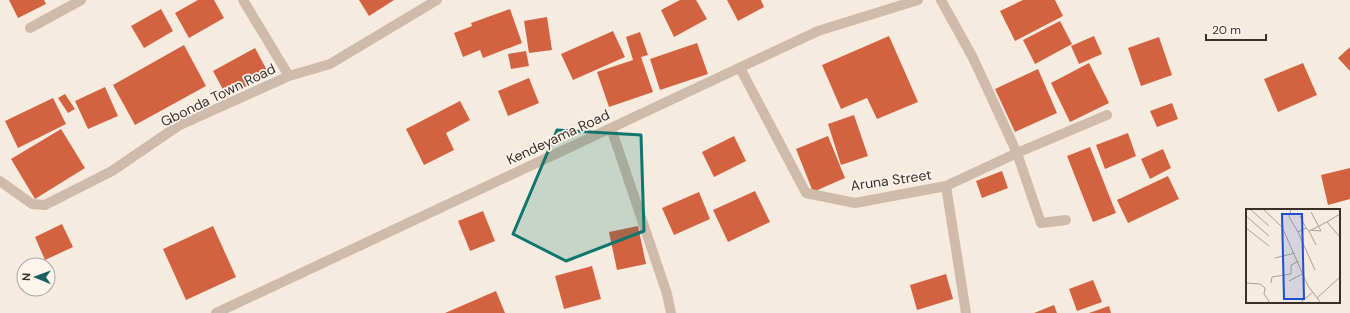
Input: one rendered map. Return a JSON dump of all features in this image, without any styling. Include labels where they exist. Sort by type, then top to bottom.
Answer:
[{"type":"street","points":[[30,28],[81,0]]},
{"type":"street","name":"Gbonda Town Road","points":[[0,181],[32,204],[45,205],[112,171],[178,126],[289,76],[243,0]]},
{"type":"street","points":[[289,76],[330,64],[437,0]]},
{"type":"street","name":"Kendeyama Road","points":[[216,313],[818,32],[918,0]]},
{"type":"street","points":[[941,0],[973,58],[1017,153],[1041,223],[1066,220]]},
{"type":"street","name":"Aruna Street","points":[[740,68],[806,193],[855,203],[946,186],[966,313]]},
{"type":"street","points":[[946,186],[1017,153],[1106,115]]},
{"type":"street","points":[[611,128],[668,294],[671,313]]},
{"type":"highlighted area","points":[[557,130],[641,135],[644,231],[566,261],[513,234]]},
{"type":"building","points":[[9,0],[44,0],[46,4],[18,18]]},
{"type":"building","points":[[198,0],[214,0],[224,18],[189,38],[175,13]]},
{"type":"building","points":[[359,0],[394,0],[369,16]]},
{"type":"building","points":[[680,0],[696,0],[707,19],[674,37],[661,10]]},
{"type":"building","points":[[727,0],[761,0],[764,7],[738,21]]},
{"type":"building","points":[[1023,0],[1055,0],[1063,16],[1015,41],[1000,11]]},
{"type":"building","points":[[161,9],[173,31],[144,48],[131,26]]},
{"type":"building","points":[[510,9],[522,43],[483,58],[480,50],[463,57],[454,33],[472,26],[471,23]]},
{"type":"building","points":[[547,17],[552,50],[529,53],[524,21]]},
{"type":"building","points":[[1060,21],[1072,44],[1035,64],[1023,40]]},
{"type":"building","points":[[613,31],[625,57],[573,80],[561,54]]},
{"type":"building","points":[[640,32],[648,55],[641,57],[653,92],[609,107],[597,72],[633,60],[626,37]]},
{"type":"building","points":[[889,36],[918,102],[877,119],[867,98],[841,109],[822,65]]},
{"type":"building","points":[[1094,36],[1102,54],[1079,64],[1071,46]]},
{"type":"building","points":[[1159,37],[1172,75],[1141,86],[1128,48]]},
{"type":"building","points":[[697,43],[708,74],[660,90],[650,59]]},
{"type":"building","points":[[184,45],[206,86],[135,125],[113,85]]},
{"type":"building","points":[[1350,47],[1350,71],[1338,58]]},
{"type":"building","points":[[255,48],[269,74],[227,97],[213,71]]},
{"type":"building","points":[[526,51],[529,66],[511,69],[508,54]]},
{"type":"building","points":[[1089,63],[1109,103],[1070,122],[1051,83]]},
{"type":"building","points":[[1303,63],[1317,95],[1278,112],[1264,79]]},
{"type":"building","points":[[1038,69],[1057,113],[1015,132],[995,89]]},
{"type":"building","points":[[529,78],[539,103],[508,116],[498,91]]},
{"type":"building","points":[[105,87],[118,116],[88,129],[75,101]]},
{"type":"building","points":[[65,94],[75,109],[68,113],[58,98]]},
{"type":"building","points":[[53,98],[66,124],[18,148],[5,121]]},
{"type":"building","points":[[460,101],[470,120],[446,133],[454,150],[424,165],[406,129]]},
{"type":"building","points":[[1172,103],[1178,119],[1157,127],[1150,111]]},
{"type":"building","points":[[854,115],[868,156],[841,165],[828,124]]},
{"type":"building","points":[[61,129],[85,168],[35,199],[11,159]]},
{"type":"building","points":[[1128,133],[1136,156],[1105,169],[1096,145]]},
{"type":"building","points":[[734,136],[746,161],[714,177],[702,152]]},
{"type":"building","points":[[828,136],[845,178],[813,192],[796,149]]},
{"type":"building","points":[[1090,147],[1116,213],[1093,222],[1067,156]]},
{"type":"building","points":[[1163,149],[1171,168],[1150,179],[1141,159]]},
{"type":"building","points":[[1350,168],[1350,199],[1328,205],[1321,175]]},
{"type":"building","points":[[1002,171],[1008,188],[982,198],[976,181]]},
{"type":"building","points":[[1168,176],[1179,199],[1128,223],[1117,200]]},
{"type":"building","points":[[755,191],[770,222],[728,242],[713,210]]},
{"type":"building","points":[[699,192],[710,219],[674,235],[662,208]]},
{"type":"building","points":[[483,211],[495,241],[470,251],[458,221]]},
{"type":"building","points":[[62,224],[73,247],[51,257],[44,257],[35,237]]},
{"type":"building","points":[[213,226],[236,277],[186,300],[163,249]]},
{"type":"building","points":[[638,226],[646,264],[617,270],[609,232]]},
{"type":"building","points":[[592,266],[601,299],[564,309],[555,276]]},
{"type":"building","points":[[946,274],[953,299],[917,310],[910,285]]},
{"type":"building","points":[[1093,280],[1102,302],[1077,311],[1069,289]]},
{"type":"building","points":[[496,291],[505,313],[445,313]]},
{"type":"building","points":[[1054,305],[1057,313],[1034,313]]},
{"type":"building","points":[[1109,306],[1111,313],[1089,313]]}]
